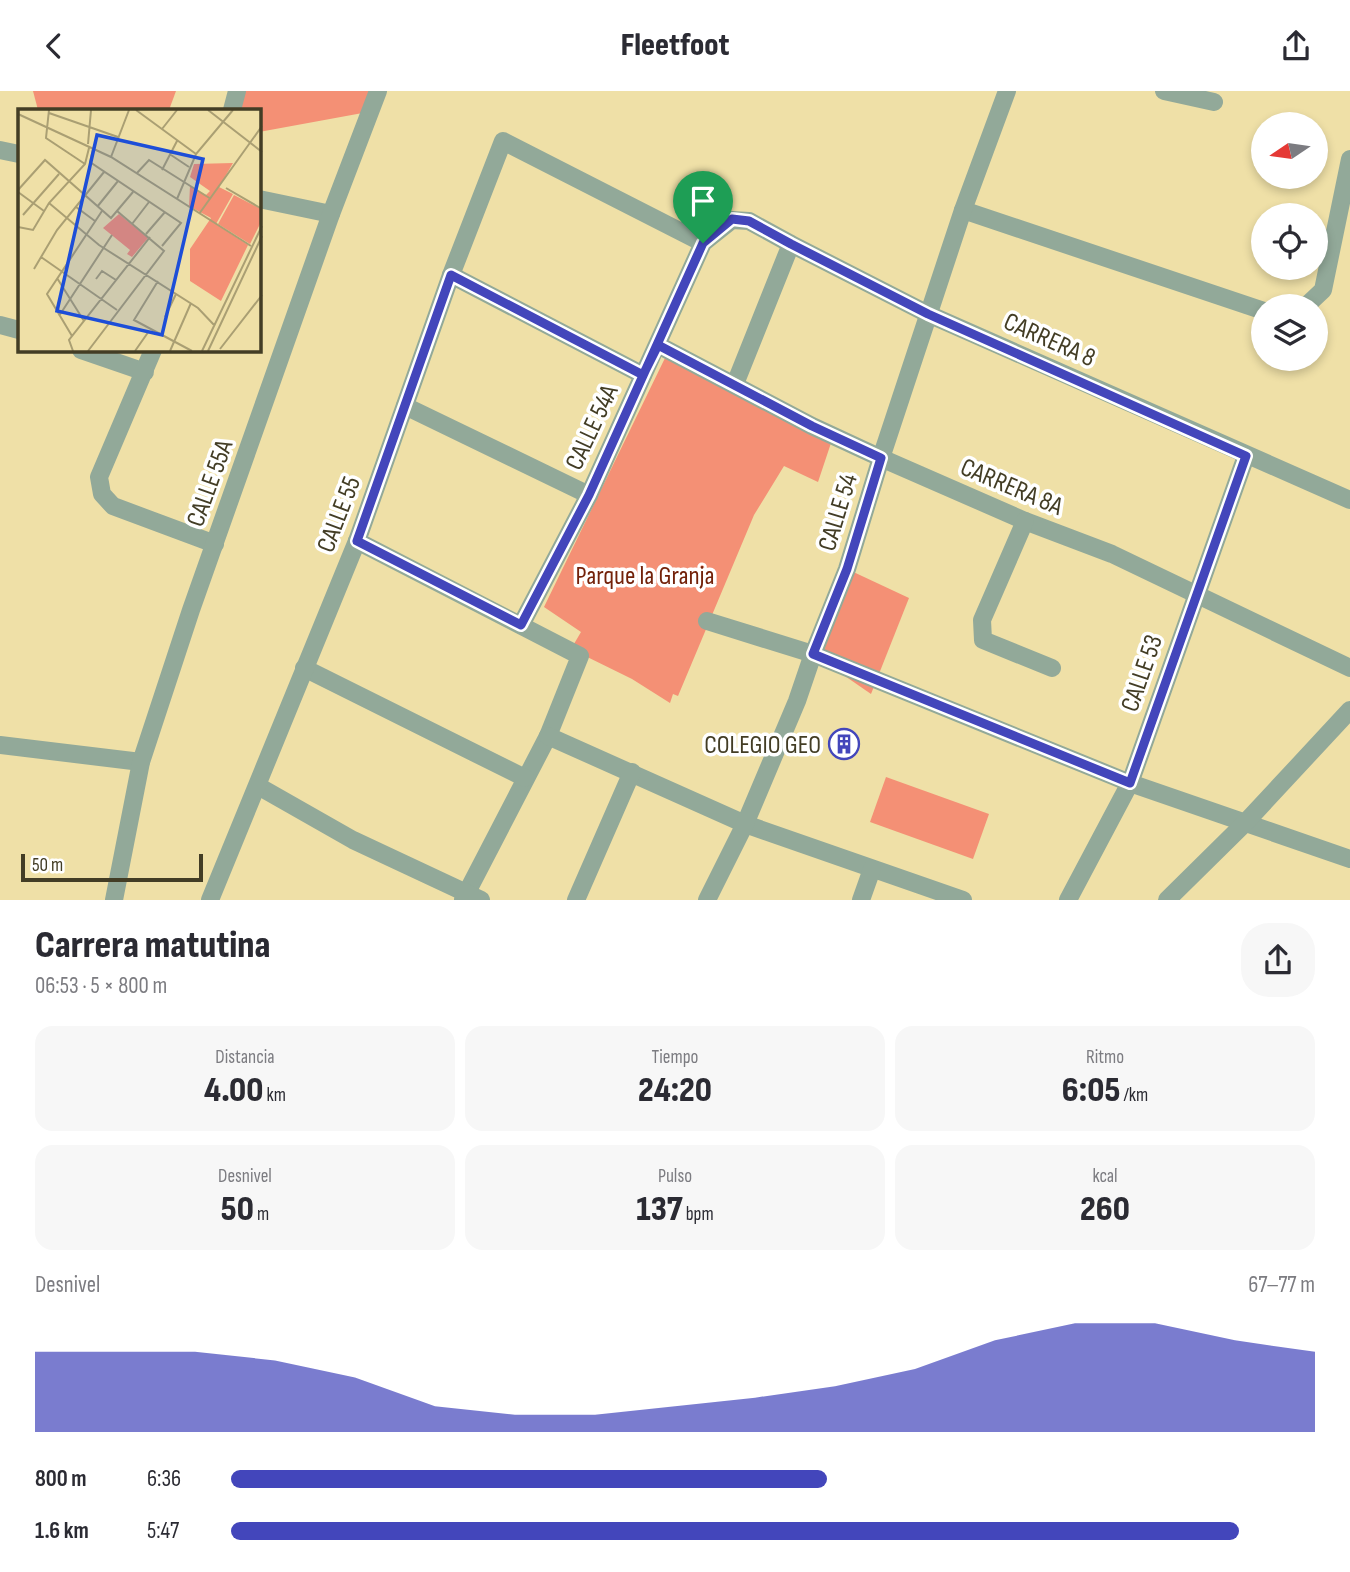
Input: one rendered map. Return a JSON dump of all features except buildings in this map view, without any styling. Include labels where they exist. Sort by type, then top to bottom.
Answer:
[{"type":"street","points":[[232,109],[237,91]]},
{"type":"street","name":"CALLE 55A","points":[[114,900],[141,762],[331,214],[378,91]]},
{"type":"street","name":"CALLE 54","points":[[706,900],[745,824],[797,701],[847,569],[928,314],[1007,91]]},
{"type":"street","points":[[1164,91],[1214,102]]},
{"type":"street","name":"CALLE 55","points":[[210,900],[357,541],[451,275],[503,141],[703,243]]},
{"type":"street","points":[[0,150],[18,154]]},
{"type":"street","points":[[1319,294],[1323,290],[1347,191],[1350,159]]},
{"type":"street","points":[[261,199],[331,214]]},
{"type":"street","points":[[963,210],[1251,307]]},
{"type":"street","name":"CALLE 54A","points":[[521,625],[589,495],[703,243],[732,219]]},
{"type":"street","name":"CARRERA 8","points":[[732,219],[749,221],[928,314],[1350,500]]},
{"type":"street","points":[[735,384],[791,244]]},
{"type":"street","points":[[451,275],[643,375]]},
{"type":"street","points":[[0,325],[18,330]]},
{"type":"street","name":"CARRERA 8A","points":[[658,345],[812,426],[1025,521],[1112,554],[1350,667]]},
{"type":"street","points":[[87,352],[145,372]]},
{"type":"street","points":[[152,352],[99,477],[102,494],[113,506],[215,544]]},
{"type":"street","points":[[405,406],[589,495]]},
{"type":"street","name":"CALLE 53","points":[[1068,900],[1130,783],[1246,456]]},
{"type":"street","points":[[1025,521],[982,620],[983,639],[1052,668]]},
{"type":"street","points":[[258,786],[354,840],[470,898],[525,778],[548,736],[580,656],[357,541]]},
{"type":"street","points":[[707,621],[813,654],[1130,783],[1350,859]]},
{"type":"street","points":[[304,668],[525,778]]},
{"type":"street","points":[[1167,900],[1245,823],[1350,710]]},
{"type":"street","points":[[548,736],[745,824],[963,900]]},
{"type":"street","points":[[0,745],[141,762]]},
{"type":"street","points":[[576,900],[632,772]]},
{"type":"street","points":[[860,900],[872,869]]},
{"type":"green space","points":[[33,91],[176,91],[169,109],[38,109]]},
{"type":"green space","points":[[232,91],[375,91],[368,112],[261,132],[261,109],[227,109]]},
{"type":"green space","name":"Parque la Granja","points":[[665,358],[832,440],[818,482],[784,466],[754,515],[678,696],[673,694],[670,703],[632,679],[571,649],[581,632],[544,607]]},
{"type":"green space","points":[[847,569],[909,598],[871,694],[813,654]]},
{"type":"green space","points":[[886,777],[989,814],[973,859],[870,822]]},
{"type":"place","name":"COLEGIO GEO","points":[[844,744]]},
{"type":"route","points":[[703,243],[658,345],[589,495],[521,625],[357,541],[451,275],[643,375],[658,345],[812,426],[881,458],[847,569],[813,654],[1130,783],[1246,456],[928,314],[749,221],[732,219],[703,243]]}]
